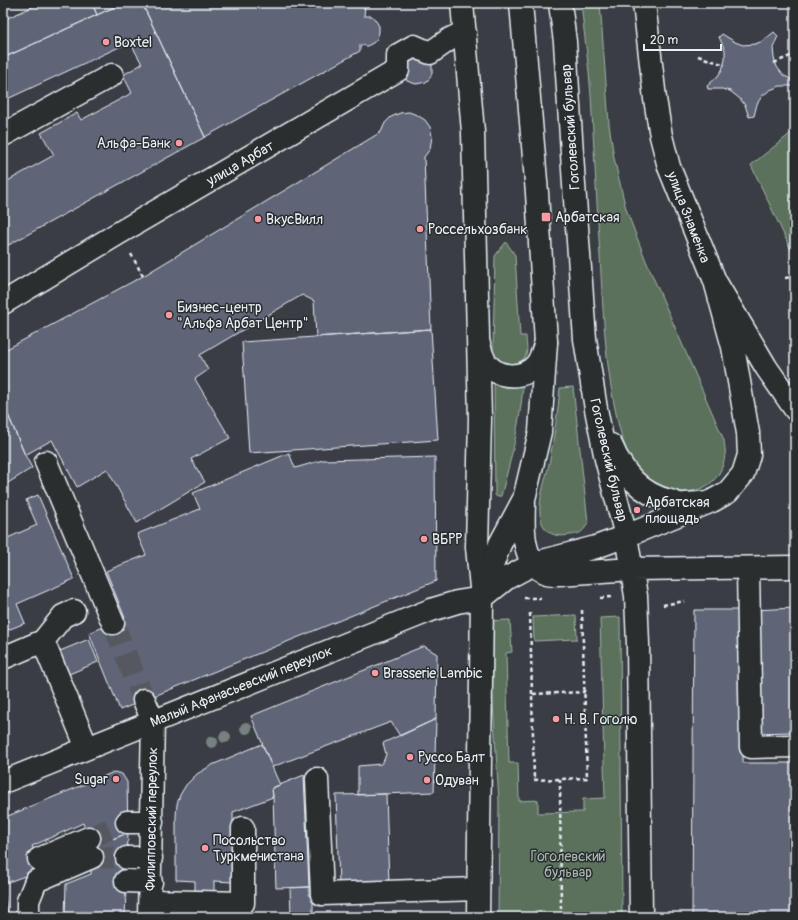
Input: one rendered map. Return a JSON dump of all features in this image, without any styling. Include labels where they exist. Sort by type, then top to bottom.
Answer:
[{"type":"main road","points":[[462,3],[473,132],[480,419],[477,547],[482,598],[478,917]]},
{"type":"main road","points":[[521,3],[537,193],[546,342],[540,432],[524,498],[523,529],[525,543],[530,556],[540,569],[547,573],[559,574],[632,569],[795,567]]},
{"type":"main road","name":"Гоголевский бульвар","points":[[560,3],[565,42],[585,339],[596,409],[606,459],[626,536],[632,569],[637,614],[641,917]]},
{"type":"main road","name":"улица Знаменка","points":[[644,3],[654,99],[661,136],[670,167],[715,281],[766,367],[795,409]]},
{"type":"main road","name":"улица Арбат","points":[[3,303],[119,233],[398,70],[398,55],[414,46],[430,52],[465,32]]},
{"type":"main road","points":[[3,136],[112,75]]},
{"type":"main road","points":[[482,598],[506,578],[535,563],[596,547],[712,502],[728,492],[743,474],[749,455],[748,433],[733,347],[715,281]]},
{"type":"main road","points":[[478,339],[482,356],[488,366],[500,374],[513,376],[526,373],[536,365],[542,355],[546,342]]},
{"type":"main road","points":[[596,409],[615,454],[628,476],[643,490],[657,498],[683,505],[712,502]]},
{"type":"main road","points":[[46,462],[113,622]]},
{"type":"main road","points":[[482,598],[484,588],[500,544],[524,498]]},
{"type":"main road","points":[[748,568],[751,747],[795,746]]},
{"type":"main road","name":"Малый Афанасьевский переулок","points":[[3,782],[431,610],[457,602],[482,598]]},
{"type":"main road","points":[[3,658],[43,641],[63,616],[74,611]]},
{"type":"main road","points":[[43,641],[87,748]]},
{"type":"main road","points":[[144,700],[152,721]]},
{"type":"main road","name":"Филипповский переулок","points":[[150,900],[152,721]]},
{"type":"main road","points":[[317,779],[322,894],[478,889]]},
{"type":"main road","points":[[127,822],[152,822]]},
{"type":"main road","points":[[126,881],[150,900],[243,903],[243,828]]},
{"type":"main road","points":[[28,917],[28,901],[36,881],[90,847],[40,859]]},
{"type":"main road","points":[[127,858],[151,858]]},
{"type":"path","points":[[774,63],[795,54]]},
{"type":"path","points":[[698,56],[725,65]]},
{"type":"path","points":[[785,278],[795,277]]},
{"type":"path","points":[[664,605],[686,601]]},
{"type":"path","points":[[530,612],[534,780],[587,778],[582,610]]},
{"type":"path","points":[[532,694],[585,692]]},
{"type":"path","points":[[560,779],[561,917]]},
{"type":"green space","points":[[581,3],[600,3],[609,124],[614,158],[626,209],[646,261],[724,440],[725,453],[720,472],[710,484],[703,488],[688,492],[668,490],[656,486],[642,474],[632,462],[623,441],[615,410],[605,337],[591,96]]},
{"type":"green space","points":[[795,130],[795,254],[793,254],[751,165]]},
{"type":"green space","points":[[506,242],[515,255],[520,336],[526,336],[527,348],[524,358],[513,365],[500,363],[495,357],[493,351],[495,256]]},
{"type":"green space","points":[[494,383],[506,387],[523,386],[520,414],[512,455],[501,496],[497,497],[495,495]]},
{"type":"green space","points":[[573,387],[588,522],[585,528],[579,533],[558,536],[551,534],[545,529],[541,518],[540,501],[550,459],[560,388]]},
{"type":"green space","points":[[576,615],[577,639],[534,641],[533,617]]},
{"type":"green space","name":"Гоголевский бульвар","points":[[620,617],[622,917],[498,917],[499,801],[488,621],[510,620],[512,652],[506,653],[509,763],[518,763],[519,801],[538,800],[538,813],[583,812],[583,799],[605,798],[600,618]]},
{"type":"building","points":[[41,3],[92,3],[97,15],[3,58],[3,20]]},
{"type":"building","points":[[92,3],[123,3],[97,15]]},
{"type":"building","points":[[123,3],[142,3],[205,137],[3,248],[3,181],[4,183],[54,155],[41,133],[77,113],[81,120],[132,93],[123,75],[142,64],[130,42],[3,101],[3,58]]},
{"type":"building","points":[[142,3],[361,3],[365,6],[364,16],[372,16],[379,26],[379,32],[377,39],[373,43],[367,46],[360,45],[360,51],[205,137]]},
{"type":"building","points":[[774,32],[778,36],[773,48],[777,67],[783,75],[794,81],[793,86],[780,86],[770,90],[762,96],[757,104],[754,116],[749,117],[745,105],[730,91],[722,89],[708,89],[707,86],[722,70],[725,60],[725,50],[719,37],[722,34],[743,45],[755,44],[763,41]]},
{"type":"building","points":[[408,55],[432,62],[432,73],[426,82],[416,84],[407,81],[404,77]]},
{"type":"building","name":"Бизнес-центр \"Альфа Арбат Центр\"","points":[[409,112],[425,120],[430,127],[432,136],[430,149],[424,157],[431,329],[316,337],[314,301],[302,295],[200,355],[208,370],[195,379],[230,438],[191,459],[205,482],[137,523],[107,469],[77,487],[52,440],[25,455],[3,403],[3,351],[143,276],[381,132],[385,123],[391,117],[400,113]]},
{"type":"building","points":[[431,329],[438,440],[249,453],[242,342]]},
{"type":"building","points":[[3,403],[32,468],[3,486]]},
{"type":"building","points":[[289,453],[295,468],[323,460],[435,457],[436,581],[120,710],[89,633],[125,618],[106,571],[146,555],[137,534],[200,509],[193,493]]},
{"type":"building","points":[[38,495],[74,579],[17,604],[25,623],[3,632],[3,540],[37,525],[26,500]]},
{"type":"building","points":[[795,608],[795,718],[790,718],[790,732],[758,733],[754,610]]},
{"type":"building","points":[[694,610],[744,610],[743,763],[795,763],[795,917],[692,917]]},
{"type":"building","points":[[89,639],[98,662],[69,674],[60,651]]},
{"type":"building","points":[[424,646],[437,654],[436,719],[400,736],[391,722],[272,767],[251,716]]},
{"type":"building","name":"Руссо Балт","points":[[436,719],[434,792],[358,795],[358,766],[381,764],[386,754],[383,743]]},
{"type":"building","name":"Посольство Туркменистана","points":[[262,744],[280,785],[272,788],[273,797],[233,812],[233,882],[214,881],[214,892],[195,892],[195,881],[176,880],[176,816],[177,804],[180,795],[186,785],[197,774],[212,765]]},
{"type":"building","points":[[114,772],[122,774],[127,782],[128,833],[92,847],[83,823],[32,846],[36,855],[28,858],[33,873],[3,884],[3,818]]},
{"type":"building","points":[[304,775],[309,887],[276,888],[272,788]]},
{"type":"building","points":[[386,794],[389,884],[339,885],[336,795]]},
{"type":"building","points":[[128,833],[125,917],[65,917],[66,884],[91,874],[92,847]]},
{"type":"building","points":[[3,884],[8,917],[3,917]]},
{"type":"building","points":[[309,887],[309,896],[313,896],[313,913],[291,914],[290,888]]},
{"type":"tunnel","points":[[113,623],[144,700]]},
{"type":"tunnel","points":[[89,838],[127,822]]},
{"type":"tunnel","points":[[92,857],[127,858]]},
{"type":"place","name":"Boxtel","points":[[106,42]]},
{"type":"place","name":"Альфа-Банк","points":[[179,143]]},
{"type":"place","name":"Арбатская","points":[[546,217]]},
{"type":"place","name":"ВкусВилл","points":[[258,219]]},
{"type":"place","name":"Россельхозбанк","points":[[420,229]]},
{"type":"place","name":"Бизнес-центр \"Альфа Арбат Центр\"","points":[[169,315]]},
{"type":"place","name":"Арбатская площадь","points":[[637,510]]},
{"type":"place","name":"ВБРР","points":[[424,539]]},
{"type":"place","name":"Brasserie Lambic","points":[[375,673]]},
{"type":"place","name":"Н. В. Гоголю","points":[[556,719]]},
{"type":"place","name":"Руссо Балт","points":[[410,757]]},
{"type":"place","name":"Sugar","points":[[116,779]]},
{"type":"place","name":"Одуван","points":[[427,780]]},
{"type":"place","name":"Посольство Туркменистана","points":[[205,848]]}]
